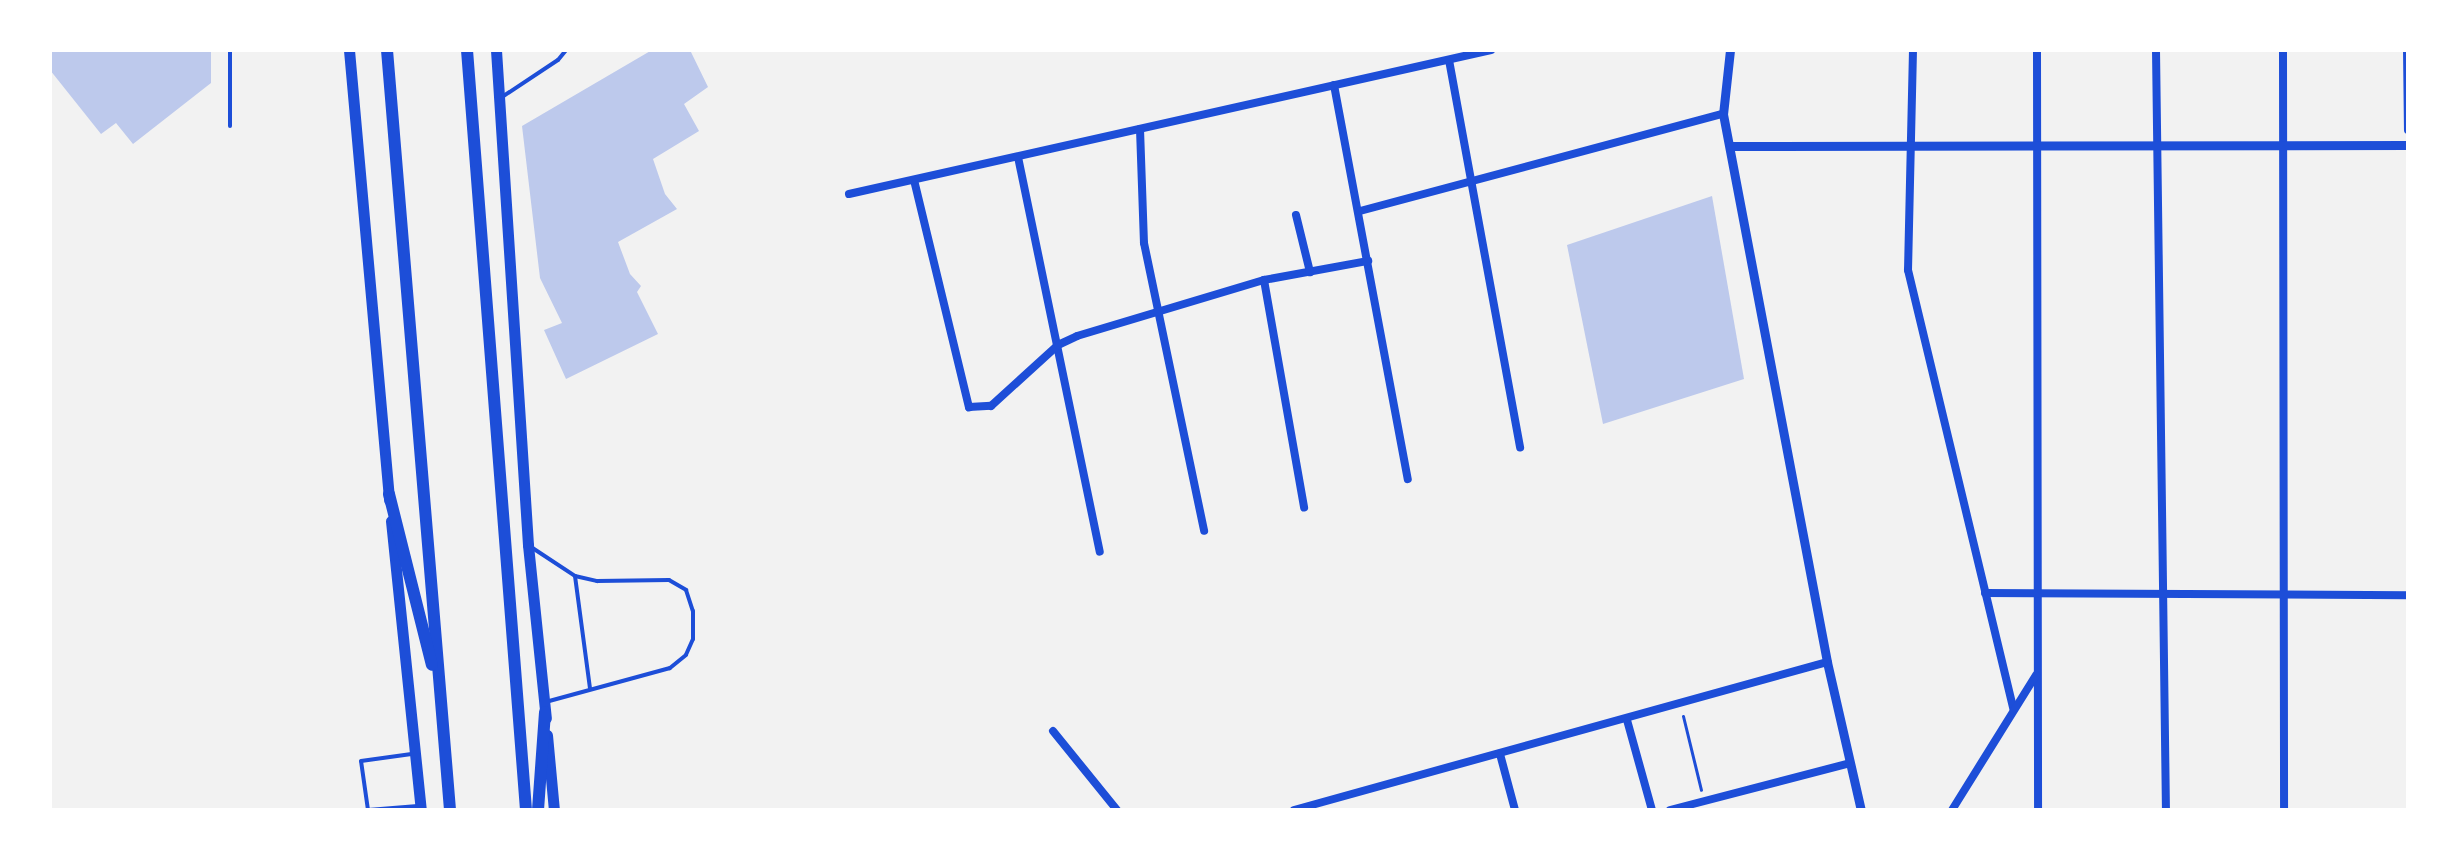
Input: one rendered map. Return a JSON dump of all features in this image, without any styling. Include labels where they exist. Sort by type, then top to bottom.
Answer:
[{"type":"highway","points":[[387,50],[450,810]]},
{"type":"highway","points":[[467,50],[526,810]]},
{"type":"highway","points":[[389,494],[440,699]]},
{"type":"highway","points":[[538,810],[544,707]]},
{"type":"main road","points":[[349,50],[420,808]]},
{"type":"main road","points":[[496,50],[528,545],[554,810]]},
{"type":"street","points":[[849,194],[1491,50]]},
{"type":"street","points":[[1730,50],[1723,114],[1827,662],[1861,810]]},
{"type":"street","points":[[1913,50],[1908,270],[2013,709]]},
{"type":"street","points":[[2037,50],[2038,810]]},
{"type":"street","points":[[2156,50],[2166,810]]},
{"type":"street","points":[[2283,50],[2281,594],[2284,810]]},
{"type":"street","points":[[2407,50],[2408,130]]},
{"type":"street","points":[[1449,60],[1520,448]]},
{"type":"street","points":[[1334,85],[1408,479]]},
{"type":"street","points":[[1360,211],[1723,114]]},
{"type":"street","points":[[1140,129],[1144,243],[1204,531]]},
{"type":"street","points":[[1730,146],[2408,145]]},
{"type":"street","points":[[1018,157],[1100,552]]},
{"type":"street","points":[[914,180],[969,407],[991,406],[1058,345],[1158,310],[1264,280],[1368,261]]},
{"type":"street","points":[[1296,215],[1310,272]]},
{"type":"street","points":[[1264,280],[1304,508]]},
{"type":"street","points":[[1985,593],[2408,595]]},
{"type":"street","points":[[1294,810],[1827,662]]},
{"type":"street","points":[[1952,810],[2036,674]]},
{"type":"street","points":[[1627,720],[1652,810]]},
{"type":"street","points":[[1053,731],[1117,810]]},
{"type":"street","points":[[1500,754],[1515,810]]},
{"type":"street","points":[[1670,810],[1850,763]]},
{"type":"lane","points":[[230,50],[230,126]]},
{"type":"lane","points":[[500,98],[558,60],[566,50]]},
{"type":"lane","points":[[528,545],[575,576],[597,581],[669,580],[686,590],[693,611],[693,639],[686,655],[670,668],[590,690],[544,707]]},
{"type":"lane","points":[[575,576],[590,690]]},
{"type":"lane","points":[[415,754],[361,761],[368,810],[420,808]]},
{"type":"path","points":[[1680,705],[1704,801]]},
{"type":"building","points":[[50,50],[211,50],[211,83],[133,144],[116,123],[101,134],[50,70]]},
{"type":"building","points":[[652,50],[690,50],[708,87],[684,104],[699,131],[653,159],[665,194],[677,209],[618,242],[630,274],[641,286],[637,292],[658,334],[566,379],[544,330],[562,323],[540,278],[522,126]]},
{"type":"building","points":[[1712,196],[1744,379],[1603,424],[1567,245]]}]
